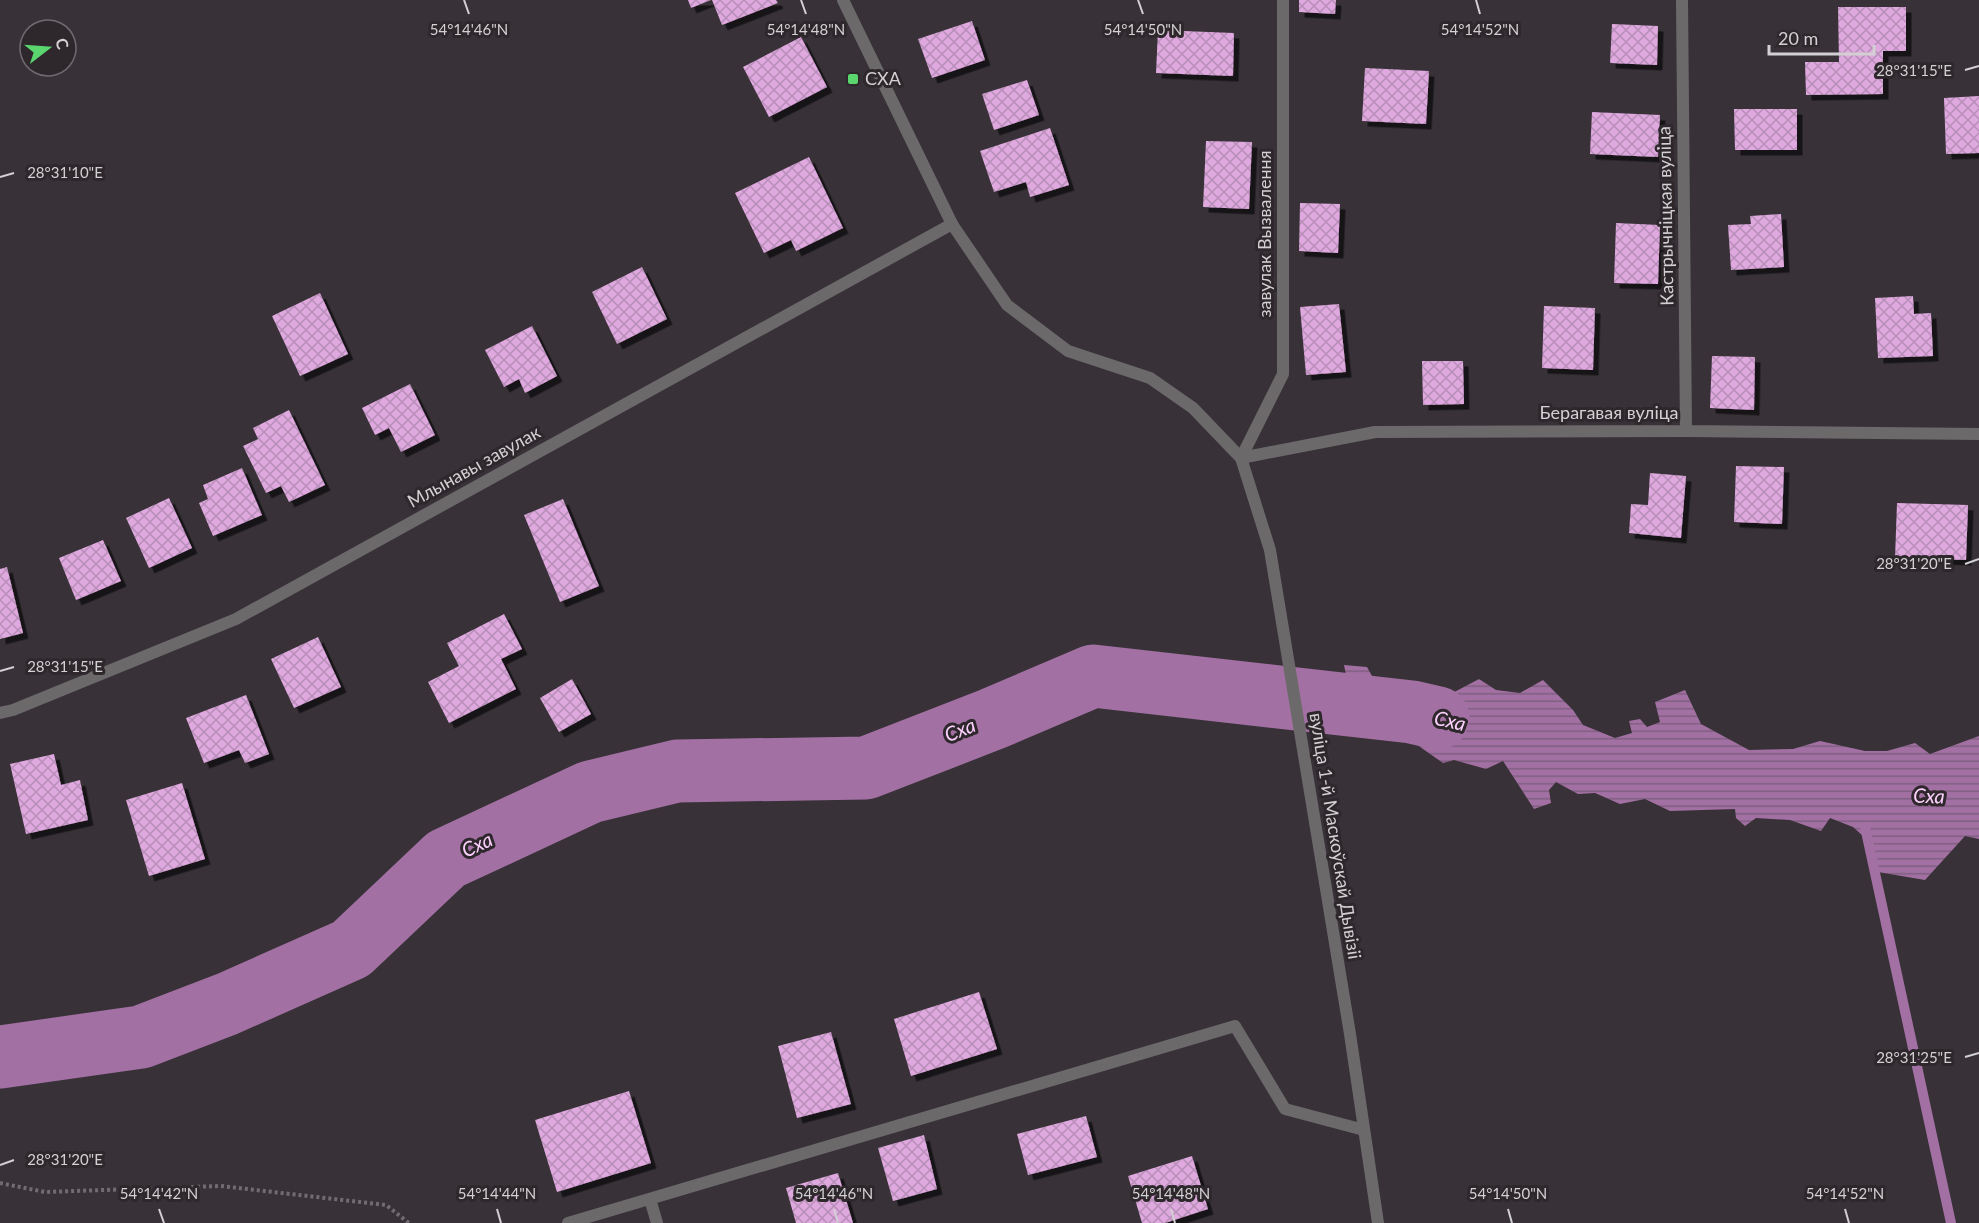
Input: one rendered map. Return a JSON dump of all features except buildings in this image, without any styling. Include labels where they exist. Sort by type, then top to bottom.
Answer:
[{"type":"street","points":[[843,0],[952,224],[1007,305],[1068,351],[1150,378],[1193,408],[1241,458]]},
{"type":"street","name":"завулак Вызвалення","points":[[1241,458],[1283,374],[1283,0]]},
{"type":"street","name":"Кастрычніцкая вуліца","points":[[1682,0],[1686,431]]},
{"type":"street","name":"Млынавы завулак","points":[[0,713],[13,710],[236,619],[952,224]]},
{"type":"street","name":"Берагавая вуліца","points":[[1241,458],[1375,432],[1686,431],[1979,434]]},
{"type":"street","name":"вуліца 1-й Маскоўскай Дывізіі","points":[[1241,458],[1270,550],[1350,1034],[1378,1223]]},
{"type":"street","points":[[568,1223],[1235,1026],[1285,1109],[1364,1130]]},
{"type":"street","points":[[650,1199],[657,1223]]},
{"type":"path","points":[[0,1183],[45,1192],[221,1186],[386,1205],[409,1223]]},
{"type":"water","points":[[1344,665],[1367,667],[1383,696],[1416,699],[1443,698],[1479,679],[1496,690],[1520,693],[1543,680],[1573,710],[1583,725],[1615,738],[1632,733],[1629,721],[1640,719],[1647,727],[1660,722],[1655,702],[1685,690],[1701,724],[1749,750],[1793,749],[1820,741],[1865,751],[1887,751],[1915,743],[1930,754],[1979,736],[1979,839],[1965,836],[1925,880],[1872,871],[1872,844],[1853,827],[1830,818],[1821,831],[1790,820],[1756,818],[1745,826],[1736,818],[1735,809],[1670,811],[1645,799],[1620,804],[1595,793],[1578,794],[1556,782],[1549,790],[1551,803],[1534,809],[1503,761],[1486,769],[1454,760],[1443,763],[1386,723],[1355,718]]},
{"type":"waterway","name":"Сха","points":[[0,1057],[141,1037],[227,1004],[351,949],[446,859],[590,792],[677,771],[866,768],[992,719],[1093,676],[1412,712],[1438,718]]},
{"type":"waterway","points":[[1865,827],[1951,1223]]},
{"type":"place","name":"СХА","points":[[853,79]]}]
